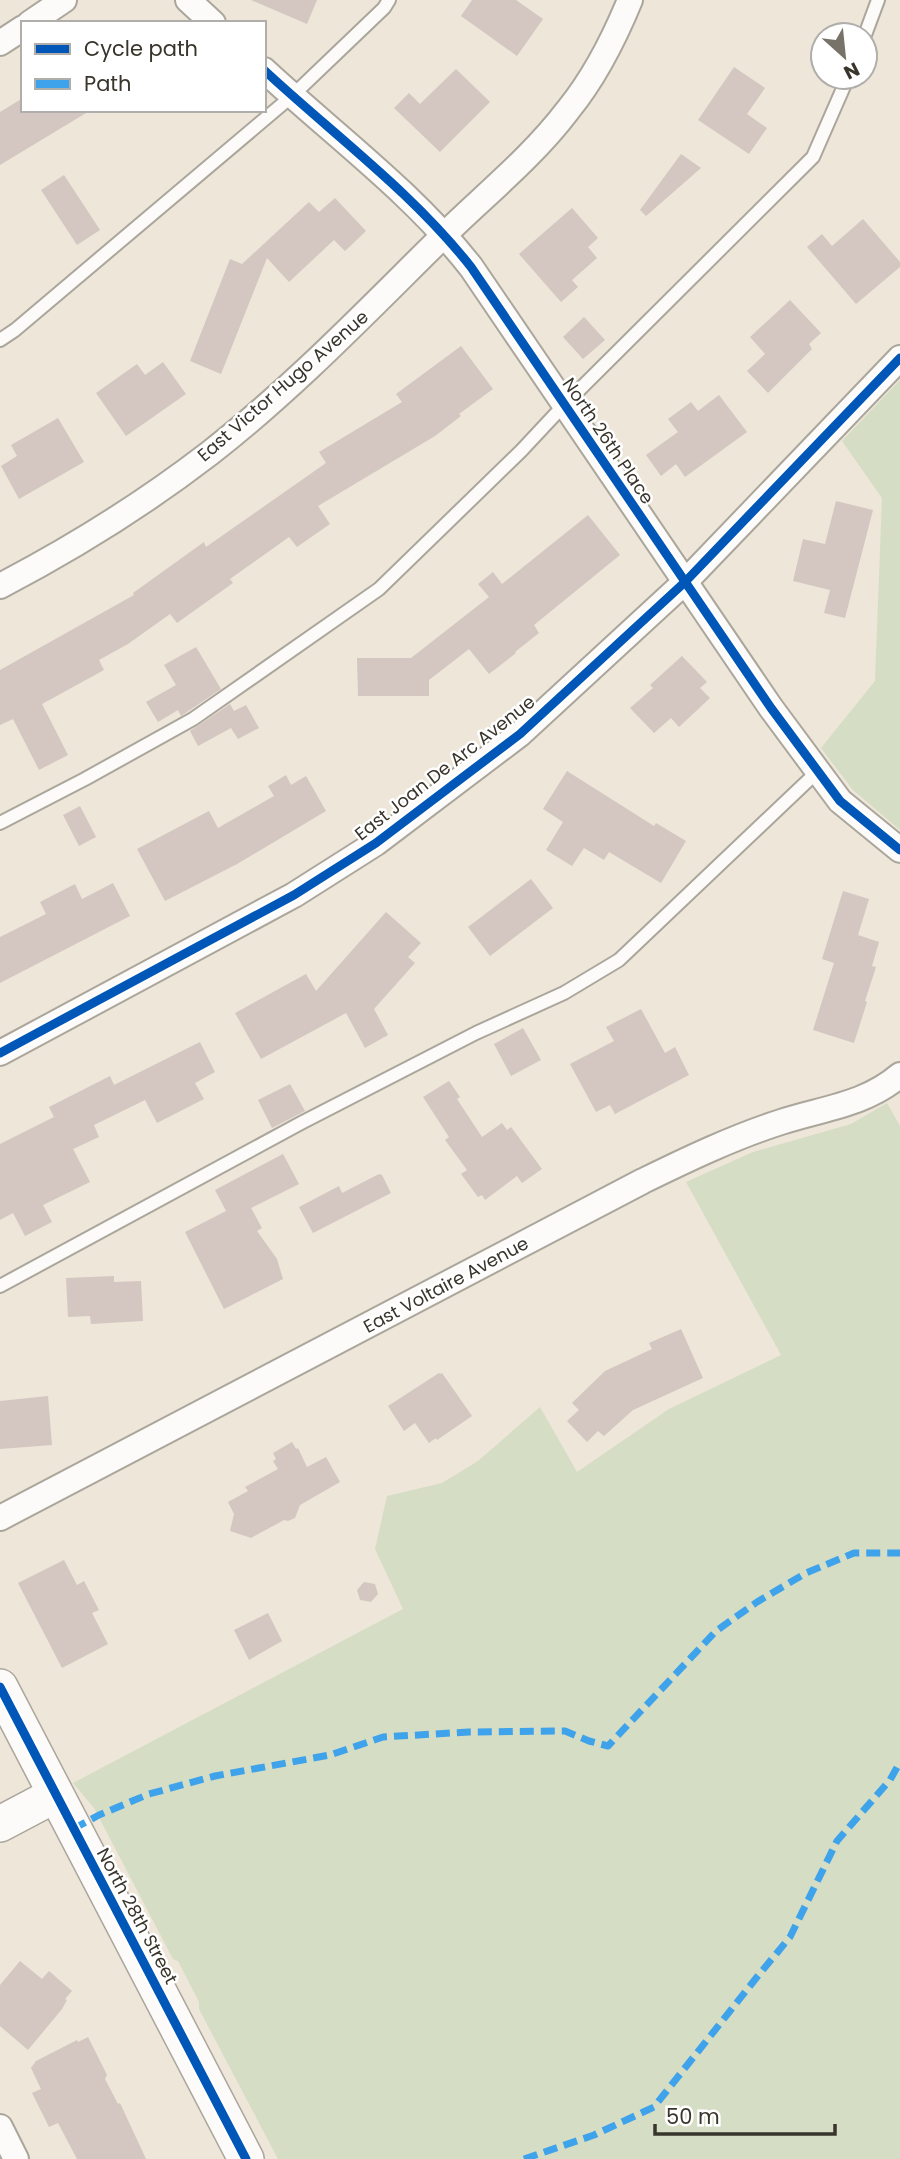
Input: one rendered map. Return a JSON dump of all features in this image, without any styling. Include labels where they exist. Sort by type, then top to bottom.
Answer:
[{"type":"street","points":[[33,21],[64,0]]},
{"type":"street","points":[[188,0],[211,21]]},
{"type":"street","name":"East Victor Hugo Avenue","points":[[0,586],[89,535],[209,454],[338,342],[523,160],[567,112],[592,77],[617,32],[630,0]]},
{"type":"street","points":[[0,43],[21,29]]},
{"type":"street","name":"North 26th Place","points":[[266,72],[445,234],[471,267],[817,772],[840,801],[900,850]]},
{"type":"street","name":"East Joan De Arc Avenue","points":[[0,1053],[294,895],[376,843],[520,734],[685,582],[900,358]]},
{"type":"street","name":"East Voltaire Avenue","points":[[0,1518],[643,1181],[711,1149],[782,1121],[861,1100],[900,1074]]},
{"type":"street","name":"North 28th Street","points":[[0,1687],[246,2159]]},
{"type":"street","points":[[0,1824],[55,1795]]},
{"type":"street","points":[[0,2127],[16,2159]]},
{"type":"lane","points":[[0,340],[292,96],[384,8],[389,0]]},
{"type":"lane","points":[[870,21],[878,0]]},
{"type":"lane","points":[[0,823],[194,719],[379,589],[521,451],[813,157],[842,91]]},
{"type":"lane","points":[[0,1286],[313,1116],[476,1033],[564,993],[619,960],[817,772]]},
{"type":"green space","points":[[900,380],[900,830],[853,790],[821,748],[875,681],[882,498],[842,441]]},
{"type":"green space","points":[[887,1103],[900,1126],[900,2159],[278,2159],[199,2009],[199,2002],[178,1961],[173,1959],[94,1808],[73,1783],[403,1609],[375,1549],[387,1496],[442,1483],[478,1461],[540,1407],[577,1472],[669,1409],[781,1355],[686,1182],[753,1152],[851,1124]]},
{"type":"building","points":[[251,0],[317,0],[307,24]]},
{"type":"building","points":[[472,0],[516,0],[543,19],[517,56],[461,16]]},
{"type":"building","points":[[734,67],[765,88],[747,114],[767,128],[749,154],[698,120]]},
{"type":"building","points":[[456,69],[490,102],[440,152],[394,108],[409,93],[420,104]]},
{"type":"building","points":[[21,99],[21,112],[88,112],[0,165],[0,112]]},
{"type":"building","points":[[681,154],[701,168],[646,216],[640,210]]},
{"type":"building","points":[[64,175],[100,230],[77,245],[41,190]]},
{"type":"building","points":[[335,198],[366,231],[345,251],[334,240],[289,282],[267,258],[221,374],[190,361],[230,259],[242,264],[309,202],[319,212]]},
{"type":"building","points":[[572,208],[598,238],[588,247],[597,258],[572,280],[578,287],[561,302],[519,254]]},
{"type":"building","points":[[863,219],[900,262],[900,267],[856,304],[807,247],[822,234],[832,246]]},
{"type":"building","points":[[790,300],[821,333],[809,344],[812,349],[768,393],[747,371],[765,354],[750,337]]},
{"type":"building","points":[[584,317],[605,340],[583,359],[563,337]]},
{"type":"building","points":[[461,346],[493,389],[435,436],[318,506],[330,524],[297,547],[289,537],[230,579],[233,583],[177,623],[170,614],[128,644],[99,660],[104,670],[42,704],[68,755],[39,770],[13,719],[0,725],[0,670],[134,595],[133,593],[204,542],[206,547],[326,463],[319,452],[402,402],[396,394]]},
{"type":"building","points":[[163,362],[186,394],[126,436],[96,393],[137,364],[145,375]]},
{"type":"building","points":[[719,395],[747,432],[685,477],[676,464],[661,476],[646,455],[678,432],[668,419],[691,402],[698,411]]},
{"type":"building","points":[[58,418],[84,462],[19,499],[1,466],[17,456],[11,445]]},
{"type":"building","points":[[836,501],[873,510],[845,618],[824,613],[830,590],[793,581],[803,539],[825,544]]},
{"type":"building","points":[[588,515],[620,555],[534,625],[539,633],[516,653],[489,674],[469,649],[429,680],[429,696],[358,696],[357,658],[411,658],[489,597],[478,584],[493,572],[502,584]]},
{"type":"building","points":[[196,647],[221,689],[181,716],[178,710],[158,722],[146,702],[176,685],[164,665]]},
{"type":"building","points":[[682,656],[707,682],[700,688],[710,698],[679,727],[671,718],[654,733],[630,708],[653,688],[650,685]]},
{"type":"building","points":[[230,704],[234,711],[246,705],[259,728],[238,739],[231,728],[198,746],[190,731]]},
{"type":"building","points":[[567,771],[654,826],[656,823],[686,841],[661,883],[609,852],[604,860],[584,848],[572,866],[546,850],[563,822],[543,809]]},
{"type":"building","points":[[286,775],[291,785],[306,776],[326,811],[237,864],[165,901],[137,849],[209,811],[218,828],[274,796],[268,786]]},
{"type":"building","points":[[80,806],[96,837],[79,846],[63,815]]},
{"type":"building","points":[[531,879],[553,908],[490,956],[468,927]]},
{"type":"building","points":[[113,883],[130,916],[0,983],[0,937],[46,914],[40,902],[75,884],[82,899]]},
{"type":"building","points":[[843,891],[869,899],[858,935],[879,942],[872,966],[876,967],[854,1043],[813,1030],[834,963],[822,959]]},
{"type":"building","points":[[386,912],[421,943],[408,957],[415,963],[374,1009],[388,1035],[365,1048],[346,1013],[261,1059],[235,1013],[306,974],[316,991]]},
{"type":"building","points":[[641,1009],[665,1053],[675,1047],[689,1075],[615,1114],[610,1105],[596,1112],[570,1064],[614,1041],[606,1027]]},
{"type":"building","points":[[523,1028],[541,1060],[511,1076],[494,1044]]},
{"type":"building","points":[[200,1042],[215,1072],[195,1083],[204,1099],[157,1123],[145,1100],[94,1125],[99,1137],[73,1149],[90,1182],[43,1205],[52,1222],[25,1236],[13,1213],[0,1220],[0,1144],[54,1117],[49,1107],[110,1076],[114,1085]]},
{"type":"building","points":[[449,1081],[460,1097],[457,1099],[482,1137],[502,1123],[507,1130],[511,1127],[542,1169],[522,1183],[517,1176],[485,1200],[482,1195],[478,1197],[461,1174],[467,1170],[445,1140],[449,1137],[423,1097]]},
{"type":"building","points":[[290,1084],[305,1111],[272,1128],[258,1100]]},
{"type":"building","points":[[283,1154],[299,1184],[251,1208],[262,1228],[257,1231],[277,1259],[283,1279],[224,1309],[185,1232],[226,1211],[215,1190]]},
{"type":"building","points":[[379,1174],[391,1193],[313,1233],[299,1207],[339,1186],[342,1193]]},
{"type":"building","points":[[114,1276],[114,1282],[141,1281],[143,1321],[91,1324],[90,1316],[68,1317],[66,1278]]},
{"type":"building","points":[[681,1329],[703,1378],[633,1410],[604,1436],[598,1431],[587,1442],[567,1421],[579,1410],[572,1403],[605,1371],[652,1349],[649,1343]]},
{"type":"building","points":[[442,1373],[472,1416],[429,1443],[415,1423],[404,1431],[388,1406]]},
{"type":"building","points":[[48,1396],[52,1445],[0,1449],[0,1401]]},
{"type":"building","points":[[292,1442],[307,1467],[326,1457],[340,1482],[300,1505],[295,1518],[284,1520],[251,1538],[230,1531],[234,1514],[228,1502],[248,1491],[245,1487],[278,1469],[273,1461],[276,1459],[273,1453]]},
{"type":"building","points":[[64,1560],[77,1585],[84,1581],[99,1610],[92,1613],[108,1644],[62,1668],[18,1583]]},
{"type":"building","points":[[364,1582],[375,1584],[378,1594],[371,1602],[360,1600],[357,1590]]},
{"type":"building","points":[[268,1613],[282,1641],[249,1660],[234,1630]]},
{"type":"building","points":[[20,1961],[42,1979],[49,1971],[72,1991],[65,1999],[67,2000],[62,2009],[28,2050],[0,2026],[0,1985]]},
{"type":"building","points":[[88,2037],[107,2075],[105,2079],[118,2104],[120,2103],[146,2159],[77,2159],[58,2123],[49,2127],[32,2093],[41,2089],[31,2068],[36,2061]]},
{"type":"marked path","points":[[73,1829],[149,1794],[215,1776],[330,1755],[383,1737],[469,1732],[565,1731],[608,1746],[716,1631],[757,1602],[806,1573],[854,1553],[900,1553]]},
{"type":"marked path","points":[[524,2159],[594,2135],[654,2107],[790,1937],[837,1841],[890,1780],[900,1762]]},
{"type":"cycle path","points":[[266,72],[398,189],[471,267],[771,708],[840,801],[900,850]]},
{"type":"cycle path","points":[[0,1053],[294,895],[376,843],[520,734],[685,582],[900,358]]},
{"type":"cycle path","points":[[0,1687],[246,2159]]}]
